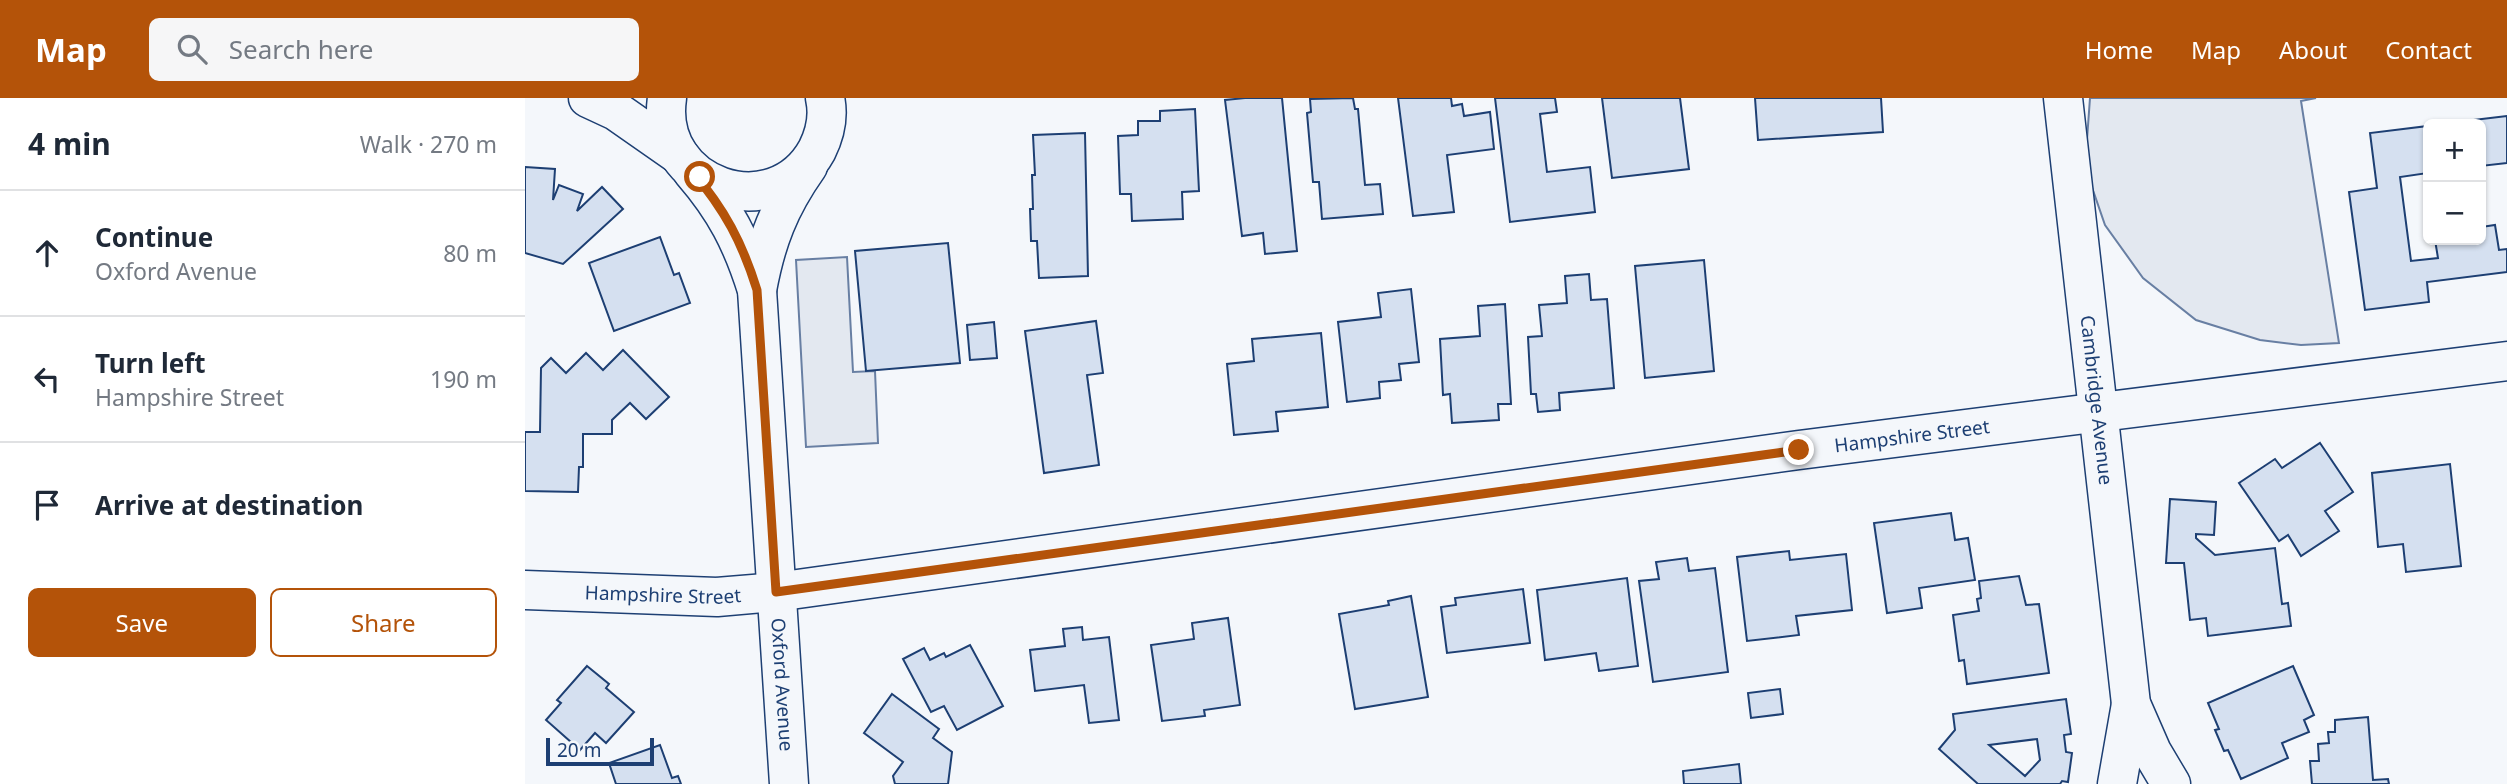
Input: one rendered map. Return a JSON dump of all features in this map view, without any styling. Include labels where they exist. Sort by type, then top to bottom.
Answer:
[{"type":"street","points":[[588,98],[616,111],[718,187],[748,191],[780,184],[813,156],[858,98]]},
{"type":"street","points":[[667,98],[667,128],[685,163]]},
{"type":"street","points":[[813,156],[825,126],[825,98]]},
{"type":"street","name":"Cambridge Avenue","points":[[2063,98],[2131,704],[2117,784]]},
{"type":"street","name":"Oxford Avenue","points":[[757,290],[773,224],[788,194],[813,156]]},
{"type":"street","name":"Oxford Avenue","points":[[685,163],[714,197],[733,226],[747,257],[757,290],[789,784]]},
{"type":"street","name":"Hampshire Street","points":[[525,590],[717,597],[776,592],[2099,411],[2507,361]]},
{"type":"street","name":"Cambridge Avenue","points":[[2131,704],[2152,752],[2171,784]]},
{"type":"shaded area","points":[[2090,98],[2316,98],[2301,101],[2339,343],[2301,345],[2260,340],[2196,320],[2143,278],[2105,225],[2085,167]]},
{"type":"shaded area","points":[[847,257],[853,372],[875,371],[878,443],[806,447],[796,260]]},
{"type":"building","points":[[1282,98],[1297,251],[1265,254],[1263,233],[1242,236],[1225,100]]},
{"type":"building","points":[[1353,98],[1355,109],[1358,109],[1365,185],[1380,184],[1383,214],[1322,219],[1319,182],[1313,182],[1307,113],[1311,112],[1310,99]]},
{"type":"building","points":[[1398,98],[1451,98],[1452,106],[1462,104],[1464,116],[1490,112],[1494,149],[1447,155],[1454,212],[1413,216]]},
{"type":"building","points":[[1495,98],[1555,98],[1557,112],[1540,114],[1547,172],[1590,167],[1595,212],[1510,222]]},
{"type":"building","points":[[1602,98],[1680,98],[1689,169],[1612,178]]},
{"type":"building","points":[[1755,98],[1881,98],[1883,132],[1758,140]]},
{"type":"building","points":[[1195,109],[1199,191],[1182,192],[1183,219],[1132,221],[1131,194],[1120,194],[1118,136],[1138,135],[1138,121],[1160,121],[1160,111]]},
{"type":"building","points":[[2507,116],[2507,163],[2486,165],[2486,119],[2482,119]]},
{"type":"building","points":[[2423,127],[2423,174],[2400,177],[2411,261],[2438,258],[2436,245],[2486,245],[2486,226],[2495,225],[2499,250],[2507,249],[2507,272],[2427,282],[2429,302],[2365,310],[2349,192],[2377,188],[2370,133]]},
{"type":"building","points":[[1085,133],[1088,276],[1039,278],[1037,241],[1031,241],[1032,175],[1035,175],[1033,135]]},
{"type":"building","points":[[525,167],[555,169],[553,200],[559,185],[583,194],[577,211],[602,187],[623,209],[563,264],[525,253]]},
{"type":"building","points":[[660,237],[674,275],[679,273],[690,303],[614,331],[589,263]]},
{"type":"building","points":[[948,243],[960,363],[866,371],[855,251]]},
{"type":"building","points":[[1704,260],[1714,371],[1645,378],[1635,266]]},
{"type":"building","points":[[1589,274],[1591,300],[1607,299],[1614,388],[1559,393],[1560,410],[1538,412],[1536,394],[1531,394],[1528,337],[1542,336],[1539,305],[1567,303],[1565,276]]},
{"type":"building","points":[[1411,289],[1419,362],[1399,364],[1401,380],[1379,382],[1380,398],[1347,402],[1338,322],[1381,317],[1378,293]]},
{"type":"building","points":[[1505,304],[1511,404],[1498,404],[1499,420],[1452,423],[1450,394],[1443,395],[1440,339],[1480,336],[1478,306]]},
{"type":"building","points":[[1096,321],[1103,373],[1087,375],[1099,465],[1044,473],[1025,331]]},
{"type":"building","points":[[994,322],[997,358],[970,360],[967,325]]},
{"type":"building","points":[[1321,333],[1328,407],[1276,412],[1278,431],[1234,435],[1227,364],[1254,361],[1252,339]]},
{"type":"building","points":[[623,350],[669,397],[646,419],[630,403],[612,420],[612,434],[583,434],[583,467],[579,467],[578,492],[525,491],[525,432],[540,432],[541,368],[551,358],[566,373],[586,353],[603,370]]},
{"type":"building","points":[[2320,443],[2353,492],[2325,511],[2339,531],[2301,556],[2288,535],[2279,541],[2239,483],[2275,459],[2282,468]]},
{"type":"building","points":[[2450,464],[2461,566],[2406,572],[2403,544],[2378,547],[2372,473]]},
{"type":"building","points":[[2170,499],[2216,502],[2214,535],[2196,534],[2196,538],[2215,555],[2275,548],[2282,604],[2288,603],[2291,626],[2208,636],[2206,618],[2190,620],[2184,563],[2166,563]]},
{"type":"building","points":[[1951,513],[1955,540],[1968,538],[1975,580],[1919,588],[1922,608],[1887,613],[1874,523]]},
{"type":"building","points":[[1789,551],[1790,560],[1846,554],[1852,610],[1796,616],[1799,635],[1747,641],[1737,557]]},
{"type":"building","points":[[1687,558],[1689,571],[1715,568],[1728,672],[1653,682],[1639,581],[1659,579],[1656,562]]},
{"type":"building","points":[[2019,576],[2026,605],[2039,604],[2049,673],[1967,684],[1964,660],[1959,661],[1953,615],[1979,611],[1979,581]]},
{"type":"building","points":[[1627,578],[1638,666],[1599,671],[1596,653],[1545,660],[1537,590]]},
{"type":"building","points":[[1523,589],[1530,643],[1447,653],[1441,607],[1456,605],[1455,598]]},
{"type":"building","points":[[1411,596],[1428,697],[1355,709],[1339,614],[1389,605],[1388,601]]},
{"type":"building","points":[[1228,618],[1240,705],[1204,710],[1205,716],[1162,721],[1151,645],[1194,639],[1192,623]]},
{"type":"building","points":[[1082,627],[1083,640],[1109,637],[1119,720],[1089,723],[1084,685],[1035,691],[1030,650],[1065,646],[1063,629]]},
{"type":"building","points":[[970,645],[1003,706],[957,730],[944,706],[931,712],[903,659],[924,648],[930,660],[944,653],[946,657]]},
{"type":"building","points":[[587,666],[609,684],[606,688],[634,712],[606,743],[595,733],[580,750],[546,720],[561,703],[557,700]]},
{"type":"building","points":[[2293,666],[2314,715],[2304,720],[2309,732],[2282,743],[2288,758],[2241,779],[2228,750],[2224,751],[2215,730],[2219,729],[2208,703]]},
{"type":"building","points":[[1780,689],[1783,714],[1751,718],[1748,693]]},
{"type":"building","points":[[892,694],[939,729],[933,738],[952,752],[948,784],[895,784],[893,776],[903,762],[864,733]]},
{"type":"building","points":[[2066,699],[2071,734],[2064,735],[2066,752],[2072,753],[2068,782],[1978,784],[1939,749],[1955,730],[1953,714]],"holes":[[[2037,739],[2040,760],[2025,776],[1989,745]]]},
{"type":"building","points":[[2368,717],[2373,780],[2388,779],[2389,784],[2312,784],[2310,761],[2319,761],[2318,744],[2329,743],[2328,732],[2335,732],[2335,720]]},
{"type":"building","points":[[660,745],[672,778],[678,776],[681,784],[616,784],[609,763]]},
{"type":"building","points":[[1739,764],[1741,784],[1684,784],[1683,771]]},
{"type":"route","points":[[700,177],[692,171],[733,226],[747,257],[757,290],[776,592],[1799,450]]}]
